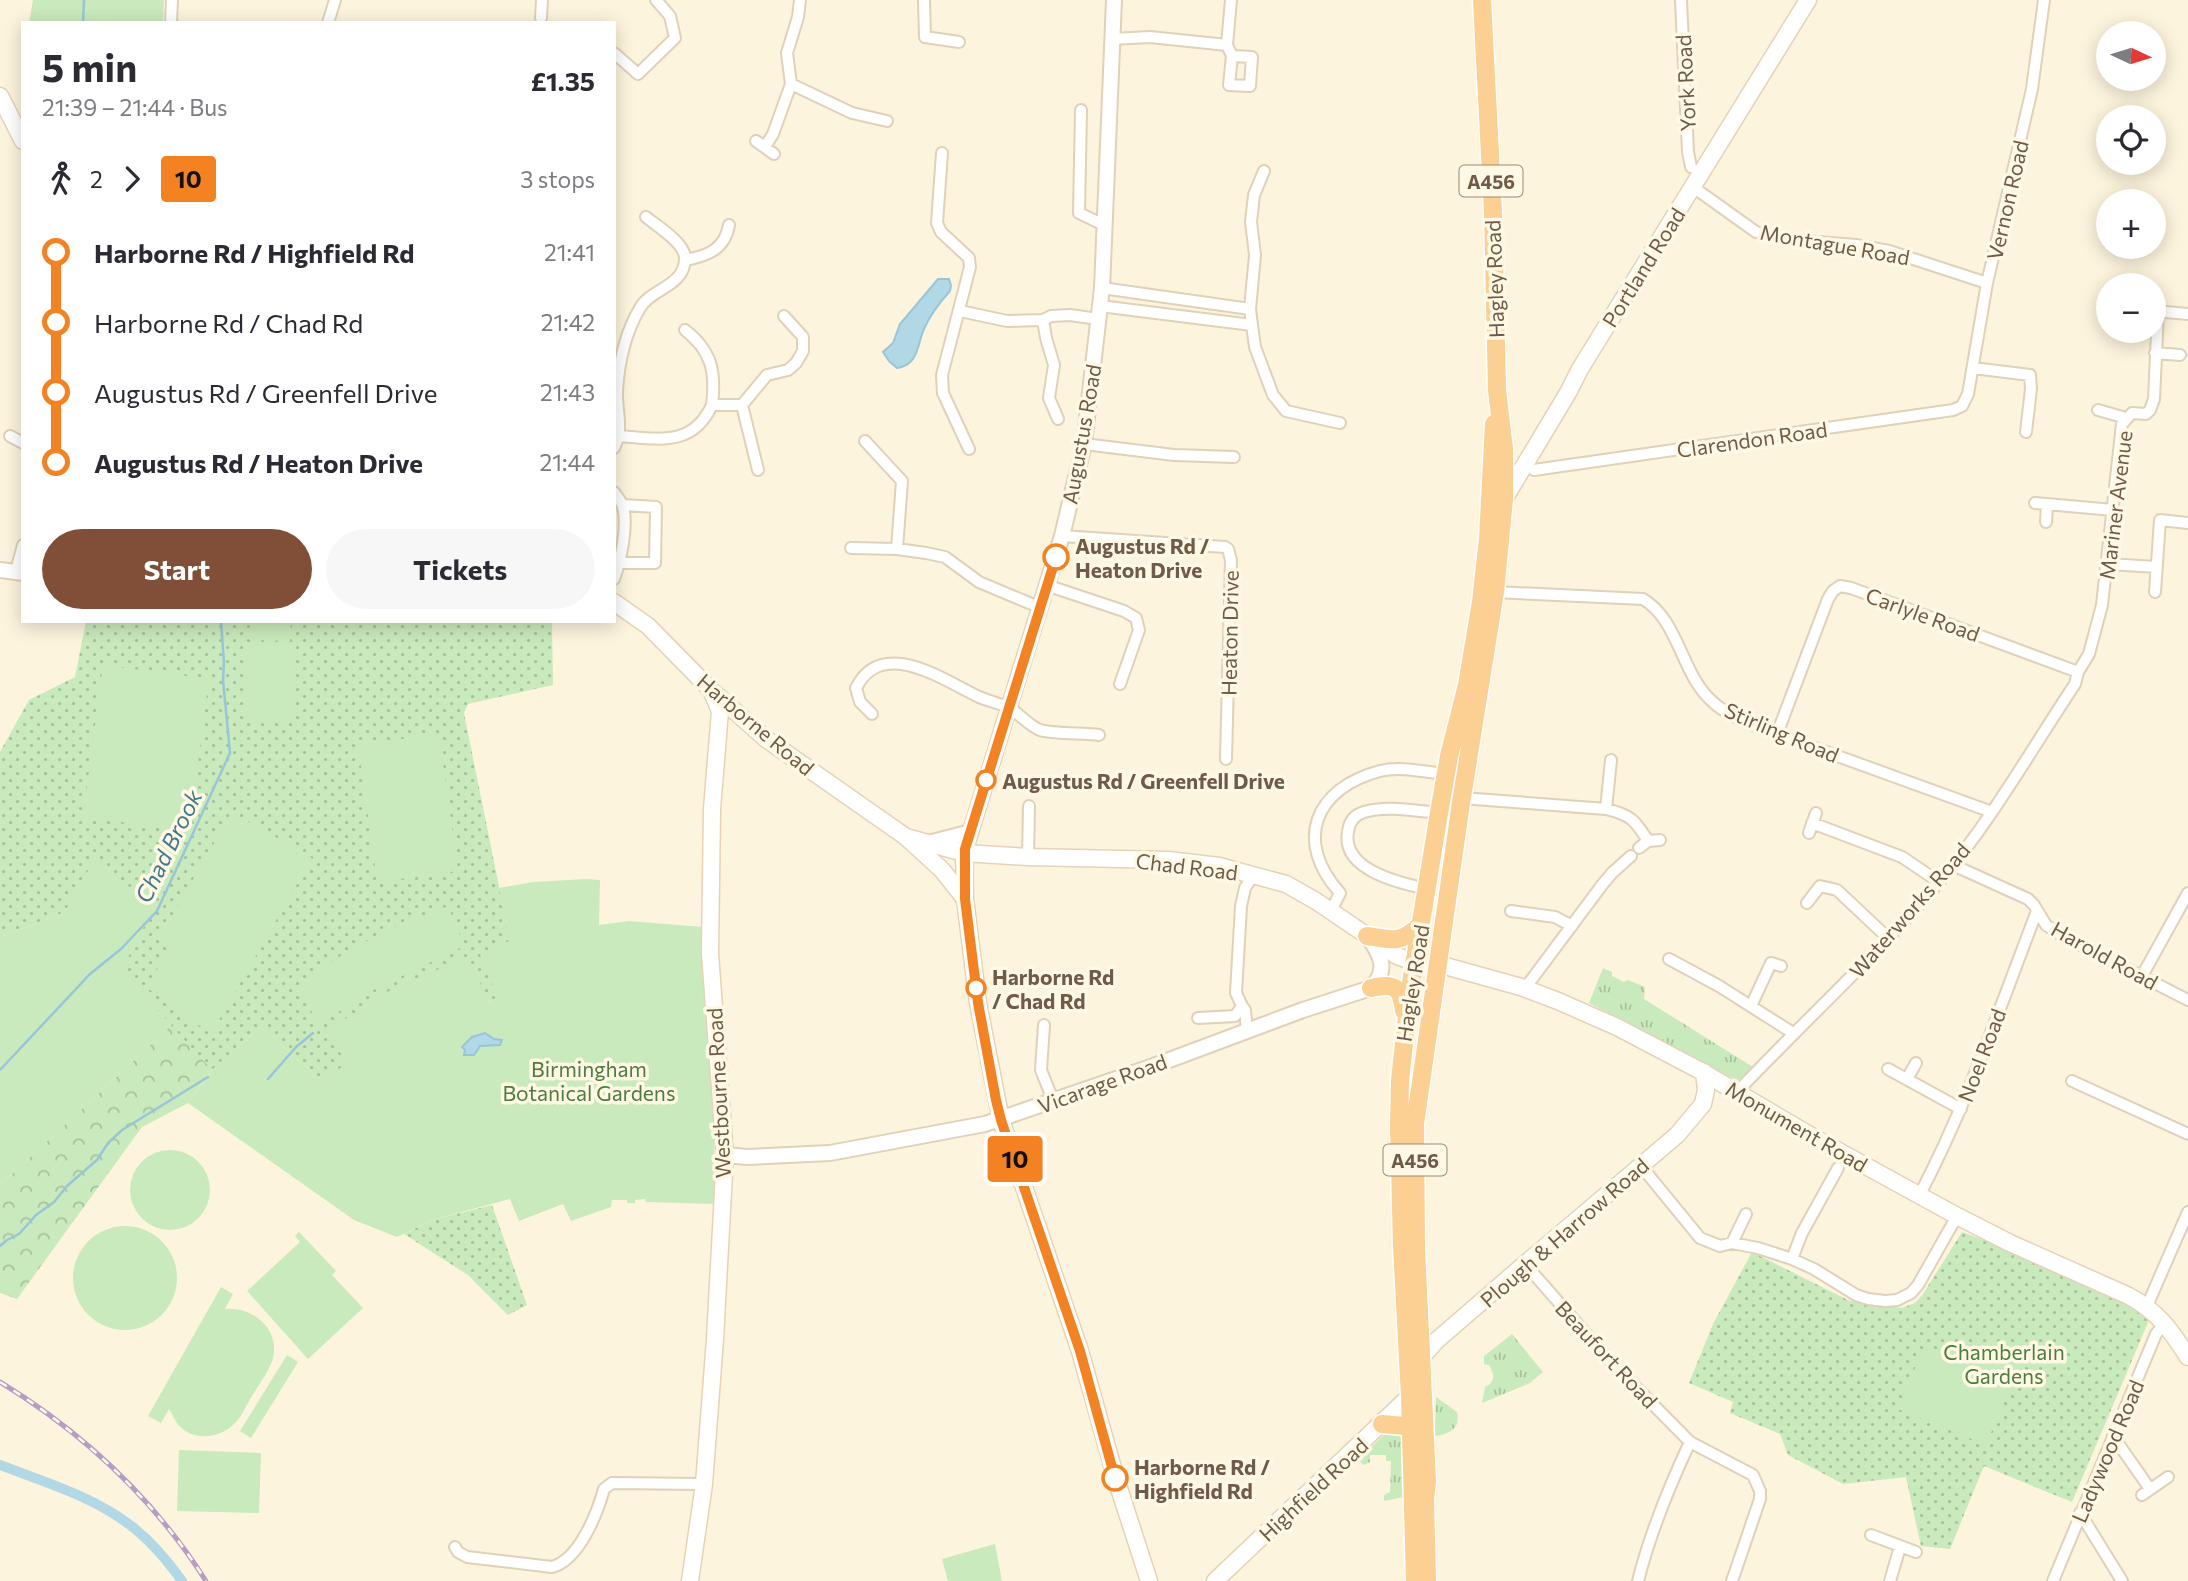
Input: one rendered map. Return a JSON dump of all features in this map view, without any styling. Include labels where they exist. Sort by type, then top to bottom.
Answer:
[{"type":"highway","name":"Hagley Road","points":[[1407,1124],[1438,964],[1495,592],[1504,499],[1504,449],[1497,390],[1493,223],[1482,0]]},
{"type":"highway","name":"Hagley Road","points":[[1427,1581],[1427,1482],[1402,1246],[1407,1124],[1402,1051],[1439,813],[1473,654],[1488,539],[1491,447],[1497,390]]},
{"type":"highway","points":[[1439,813],[1448,814],[1462,800]]},
{"type":"highway","points":[[1367,936],[1393,940],[1409,936],[1421,924]]},
{"type":"highway","points":[[1402,1051],[1415,1032],[1423,991],[1438,964]]},
{"type":"highway","points":[[1371,988],[1391,985],[1396,988],[1402,996],[1405,1021]]},
{"type":"highway","name":"Hagley Road","points":[[1415,1581],[1410,1396],[1416,1361]]},
{"type":"highway","points":[[1382,1424],[1410,1429]]},
{"type":"main road","name":"Portland Road","points":[[1488,539],[1504,499],[1580,369],[1808,0]]},
{"type":"main road","points":[[0,96],[21,137]]},
{"type":"main road","name":"Harborne Road","points":[[616,603],[648,626],[727,710],[906,837],[942,870],[965,899]]},
{"type":"main road","name":"Westbourne Road","points":[[690,1581],[704,1484],[725,1155],[710,953],[712,816],[727,710]]},
{"type":"main road","name":"Harborne Road","points":[[906,837],[925,843],[970,846]]},
{"type":"main road","points":[[970,846],[965,899],[978,1003],[1001,1120],[1080,1351],[1119,1491],[1149,1581]]},
{"type":"main road","name":"Chad Road","points":[[970,846],[1028,857],[1168,860],[1219,866],[1254,874],[1286,884],[1396,956],[1414,962]]},
{"type":"main road","name":"Monument Road","points":[[1414,962],[1438,964],[1527,990],[1617,1027],[1704,1072],[1919,1196],[2010,1244],[2147,1306],[2165,1323],[2188,1357]]},
{"type":"main road","points":[[1703,1104],[1706,1090],[1704,1072]]},
{"type":"main road","name":"Plough & Harrow Road","points":[[1416,1361],[1677,1135],[1703,1104],[1721,1094],[1737,1092]]},
{"type":"main road","name":"Highfield Road","points":[[1216,1581],[1410,1396]]},
{"type":"street","points":[[171,21],[172,0]]},
{"type":"street","points":[[329,21],[335,0]]},
{"type":"street","points":[[541,18],[542,0]]},
{"type":"street","points":[[616,55],[638,74],[675,38],[670,16],[656,0]]},
{"type":"street","points":[[765,147],[773,134],[791,84],[787,53],[798,17],[800,0]]},
{"type":"street","points":[[924,0],[925,37],[959,42]]},
{"type":"street","name":"Augustus Road","points":[[970,846],[1062,536],[1084,444],[1102,288],[1114,0]]},
{"type":"street","points":[[1112,39],[1150,37],[1230,50],[1231,0]]},
{"type":"street","name":"York Road","points":[[1681,0],[1691,167]]},
{"type":"street","name":"Vernon Road","points":[[1966,399],[1987,283],[2032,89],[2044,0]]},
{"type":"street","points":[[791,84],[852,113],[887,121]]},
{"type":"street","points":[[1081,110],[1079,213],[1104,225]]},
{"type":"street","points":[[942,153],[937,223],[941,232],[969,258],[970,267],[942,375],[943,393],[969,449]]},
{"type":"street","points":[[1264,171],[1254,195],[1251,222],[1255,256],[1250,309],[1255,347],[1273,395],[1280,406],[1286,411],[1340,423]]},
{"type":"street","name":"Montague Road","points":[[1693,187],[1756,232],[1791,240],[1856,245],[1889,251],[1987,283]]},
{"type":"street","points":[[616,444],[620,436],[616,391],[621,355],[630,326],[642,304],[670,286],[680,274],[685,260],[683,249],[646,217]]},
{"type":"street","points":[[685,260],[702,257],[727,239],[729,225]]},
{"type":"street","points":[[1102,288],[1250,309]]},
{"type":"street","points":[[960,311],[1007,321],[1044,320],[1051,316],[1099,313],[1252,325]]},
{"type":"street","name":"Mariner Avenue","points":[[2166,312],[2188,314]]},
{"type":"street","points":[[712,405],[741,405],[767,375],[788,370],[796,363],[803,351],[803,338],[784,316]]},
{"type":"street","points":[[1044,320],[1054,365],[1049,398],[1058,419]]},
{"type":"street","points":[[620,436],[678,438],[693,430],[706,418],[712,405],[714,389],[709,357],[700,342],[685,330]]},
{"type":"street","name":"Mariner Avenue","points":[[2078,672],[2089,654],[2098,628],[2108,564],[2122,424],[2132,413],[2146,414],[2150,410],[2154,400],[2155,343]]},
{"type":"street","points":[[2155,354],[2180,355]]},
{"type":"street","points":[[1973,368],[2030,376],[2026,432]]},
{"type":"street","name":"Clarendon Road","points":[[1534,470],[1953,410],[1962,406],[1966,399]]},
{"type":"street","points":[[741,405],[758,470]]},
{"type":"street","points":[[2098,410],[2126,418]]},
{"type":"street","points":[[10,436],[21,442]]},
{"type":"street","points":[[865,440],[902,481],[897,550]]},
{"type":"street","points":[[1084,444],[1174,455],[1234,457]]},
{"type":"street","points":[[616,495],[623,505],[624,528],[616,574]]},
{"type":"street","points":[[2035,503],[2113,510]]},
{"type":"street","points":[[620,563],[655,563],[656,507],[623,505]]},
{"type":"street","points":[[2046,522],[2047,505]]},
{"type":"street","points":[[2155,592],[2160,520],[2188,523]]},
{"type":"street","name":"Heaton Drive","points":[[1062,536],[1228,549],[1231,560],[1226,759]]},
{"type":"street","points":[[851,548],[897,550],[945,557],[979,582],[1041,608]]},
{"type":"street","points":[[2108,564],[2157,568]]},
{"type":"street","points":[[0,570],[19,572]]},
{"type":"street","points":[[1046,585],[1124,611],[1136,618],[1139,630],[1120,684]]},
{"type":"street","name":"Carlyle Road","points":[[1777,734],[1828,599],[1840,586],[1863,592],[2078,672]]},
{"type":"street","name":"Stirling Road","points":[[1495,592],[1643,599],[1653,605],[1660,615],[1699,687],[1714,704],[1732,715],[1992,812]]},
{"type":"street","points":[[872,714],[860,702],[856,688],[862,675],[888,663],[917,666],[981,698],[1010,708],[1039,730],[1099,735]]},
{"type":"street","name":"Waterworks Road","points":[[1737,1092],[1888,938],[1953,865],[1992,812],[2075,684],[2078,672]]},
{"type":"street","points":[[1606,809],[1611,760]]},
{"type":"street","points":[[1331,911],[1340,893],[1326,875],[1316,855],[1314,832],[1318,816],[1328,800],[1340,788],[1383,770],[1446,774]]},
{"type":"street","points":[[1462,800],[1606,809],[1636,821],[1644,846],[1612,873],[1529,983],[1527,990]]},
{"type":"street","points":[[1028,857],[1030,806]]},
{"type":"street","points":[[1427,889],[1373,873],[1348,848],[1347,834],[1351,820],[1362,812],[1382,810],[1439,813]]},
{"type":"street","points":[[1812,823],[1902,857],[1921,867],[1939,882]]},
{"type":"street","name":"Harold Road","points":[[1953,865],[2028,899],[2046,925],[2061,935],[2188,1000]]},
{"type":"street","points":[[1247,1031],[1245,1010],[1236,993],[1241,906],[1245,888],[1254,874]]},
{"type":"street","points":[[1807,903],[1820,886],[1837,890],[1888,938]]},
{"type":"street","points":[[2142,976],[2188,893]]},
{"type":"street","points":[[1511,911],[1555,917],[1572,926]]},
{"type":"street","name":"Noel Road","points":[[1919,1196],[1961,1109],[2037,911]]},
{"type":"street","points":[[1367,936],[1382,963],[1379,980],[1371,988]]},
{"type":"street","points":[[1669,959],[1719,986],[1793,1033]]},
{"type":"street","points":[[1751,1006],[1771,963],[1781,966]]},
{"type":"street","name":"Vicarage Road","points":[[725,1155],[747,1157],[830,1153],[1001,1120],[1371,988]]},
{"type":"street","points":[[1198,1018],[1235,1016],[1242,1006]]},
{"type":"street","points":[[1044,1025],[1041,1070],[1052,1100]]},
{"type":"street","points":[[1908,1079],[1916,1063]]},
{"type":"street","points":[[1888,1069],[1961,1109]]},
{"type":"street","points":[[2072,1081],[2188,1134]]},
{"type":"street","points":[[1641,1166],[1700,1238],[1720,1246],[1731,1243],[1792,1259],[1856,1295],[1875,1300],[1897,1300],[1911,1293],[1957,1216]]},
{"type":"street","points":[[1792,1259],[1802,1233],[1839,1168]]},
{"type":"street","points":[[2147,1306],[2188,1212]]},
{"type":"street","points":[[1731,1243],[1746,1214]]},
{"type":"street","name":"Beaufort Road","points":[[1525,1264],[1611,1363],[1690,1442],[1748,1471],[1756,1480],[1760,1491],[1758,1507],[1731,1581]]},
{"type":"street","name":"Ladywood Road","points":[[2053,1581],[2156,1334],[2165,1323]]},
{"type":"street","points":[[2113,1436],[2146,1492],[2168,1478]]},
{"type":"street","points":[[1638,1581],[1666,1495],[1690,1442]]},
{"type":"street","points":[[455,1547],[467,1557],[487,1555],[552,1567],[561,1565],[569,1559],[596,1514],[604,1489],[612,1483],[704,1484]]},
{"type":"street","points":[[2080,1513],[2122,1581]]},
{"type":"street","points":[[1871,1535],[1916,1552]]},
{"type":"street","points":[[1890,1581],[1900,1547]]},
{"type":"green space","points":[[33,0],[164,0],[163,21],[29,21]]},
{"type":"green space","points":[[86,623],[552,623],[553,685],[468,704],[464,713],[510,941],[498,997],[320,1079],[260,1027],[212,1070],[121,971],[94,861],[65,912],[0,937],[0,752],[29,700],[75,677]]},
{"type":"green space","points":[[250,623],[291,623],[290,641],[249,640]]},
{"type":"green space","points":[[247,645],[292,645],[292,720],[247,720]]},
{"type":"green space","points":[[103,665],[209,679],[189,831],[83,817]]},
{"type":"green space","points":[[439,734],[458,871],[377,882],[358,745]]},
{"type":"green space","points":[[232,812],[312,858],[211,1034],[146,987],[170,948],[158,940]]},
{"type":"green space","points":[[94,860],[155,906],[121,971],[172,1025],[0,1185],[0,937],[65,912]]},
{"type":"green space","name":"Birmingham Botanical Gardens","points":[[600,880],[599,925],[629,921],[703,927],[714,1115],[715,1204],[646,1202],[645,1199],[627,1203],[627,1200],[612,1200],[611,1207],[571,1221],[563,1204],[519,1221],[510,1199],[432,1220],[397,1237],[354,1220],[188,1103],[212,1070],[260,1027],[320,1079],[346,1065],[328,1026],[372,1007],[369,1000],[468,956],[489,1003],[498,996],[480,955],[509,941],[499,888],[533,882]]},
{"type":"green space","points":[[448,906],[464,946],[365,994],[319,1025],[297,986],[346,952],[394,927]]},
{"type":"green space","points":[[1603,968],[1624,982],[1628,980],[1645,987],[1644,999],[1753,1067],[1738,1080],[1727,1076],[1589,1003]]},
{"type":"green space","points":[[172,1025],[213,1068],[188,1103],[142,1127],[17,1299],[0,1293],[0,1185]]},
{"type":"green space","points":[[170,1150],[185,1153],[198,1162],[207,1175],[210,1190],[207,1205],[198,1218],[185,1227],[170,1230],[155,1227],[142,1218],[133,1205],[130,1190],[133,1175],[142,1162],[155,1153]]},
{"type":"green space","points":[[492,1205],[527,1305],[508,1315],[468,1275],[404,1234],[432,1220]]},
{"type":"green space","points":[[125,1226],[145,1230],[162,1241],[173,1258],[177,1278],[173,1298],[162,1315],[145,1326],[125,1330],[105,1326],[88,1315],[77,1298],[73,1278],[77,1258],[88,1241],[105,1230]]},
{"type":"green space","points":[[299,1232],[336,1271],[332,1275],[363,1308],[308,1359],[247,1291],[300,1242],[295,1236]]},
{"type":"green space","name":"Chamberlain Gardens","points":[[1962,1232],[2006,1248],[2130,1303],[2149,1320],[2072,1502],[1984,1466],[1950,1549],[1921,1546],[1906,1477],[1843,1484],[1788,1455],[1780,1434],[1730,1413],[1733,1402],[1689,1383],[1713,1324],[1752,1252],[1850,1301],[1902,1308],[1915,1303],[1923,1294]]},
{"type":"green space","points":[[221,1287],[233,1294],[225,1309],[247,1312],[264,1324],[274,1342],[274,1353],[267,1372],[237,1421],[221,1433],[197,1436],[183,1429],[169,1409],[161,1423],[148,1416]]},
{"type":"green space","points":[[1512,1334],[1543,1372],[1530,1383],[1482,1403],[1485,1387],[1491,1383],[1493,1377],[1489,1365],[1484,1364],[1484,1356]]},
{"type":"green space","points":[[1975,1347],[2019,1365],[1986,1445],[1898,1409],[1923,1349],[1966,1367]]},
{"type":"green space","points":[[287,1355],[298,1362],[251,1438],[240,1431]]},
{"type":"green space","points":[[1436,1397],[1457,1412],[1458,1418],[1453,1429],[1435,1436]]},
{"type":"green space","points":[[1391,1428],[1404,1432],[1404,1497],[1384,1501],[1384,1495],[1390,1492],[1391,1461],[1386,1461],[1386,1455],[1370,1455],[1370,1462],[1364,1465],[1358,1460]]},
{"type":"green space","points":[[179,1450],[261,1453],[259,1513],[177,1511]]},
{"type":"green space","points":[[995,1544],[1002,1581],[948,1581],[942,1559]]},
{"type":"water","points":[[938,279],[949,279],[950,291],[929,319],[910,363],[897,368],[883,352],[893,343],[900,324]]},
{"type":"water","points":[[485,1033],[494,1039],[502,1040],[500,1045],[480,1046],[474,1055],[464,1055],[465,1050],[462,1047],[472,1037]]},
{"type":"waterway","name":"Chad Brook","points":[[83,21],[84,0]]},
{"type":"waterway","name":"Chad Brook","points":[[0,1070],[90,974],[121,949],[157,911],[230,753],[221,623]]},
{"type":"waterway","points":[[268,1079],[296,1047],[313,1033]]},
{"type":"waterway","points":[[0,1246],[19,1234],[36,1215],[54,1202],[67,1186],[97,1160],[108,1143],[122,1130],[208,1077]]},
{"type":"waterway","points":[[0,1465],[67,1490],[115,1515],[151,1544],[182,1581]]},
{"type":"railway","points":[[0,1382],[88,1445],[140,1495],[186,1551],[206,1581]]},
{"type":"bus line","name":"10","points":[[1056,557],[965,849],[965,899],[978,1003],[1001,1120],[1080,1351],[1115,1478]]},
{"type":"place","name":"Augustus Rd / Heaton Drive","points":[[1056,557]]},
{"type":"place","name":"Augustus Rd / Greenfell Drive","points":[[986,780]]},
{"type":"place","name":"Harborne Rd / Chad Rd","points":[[976,988]]},
{"type":"place","name":"Harborne Rd / Highfield Rd","points":[[1115,1478]]}]
